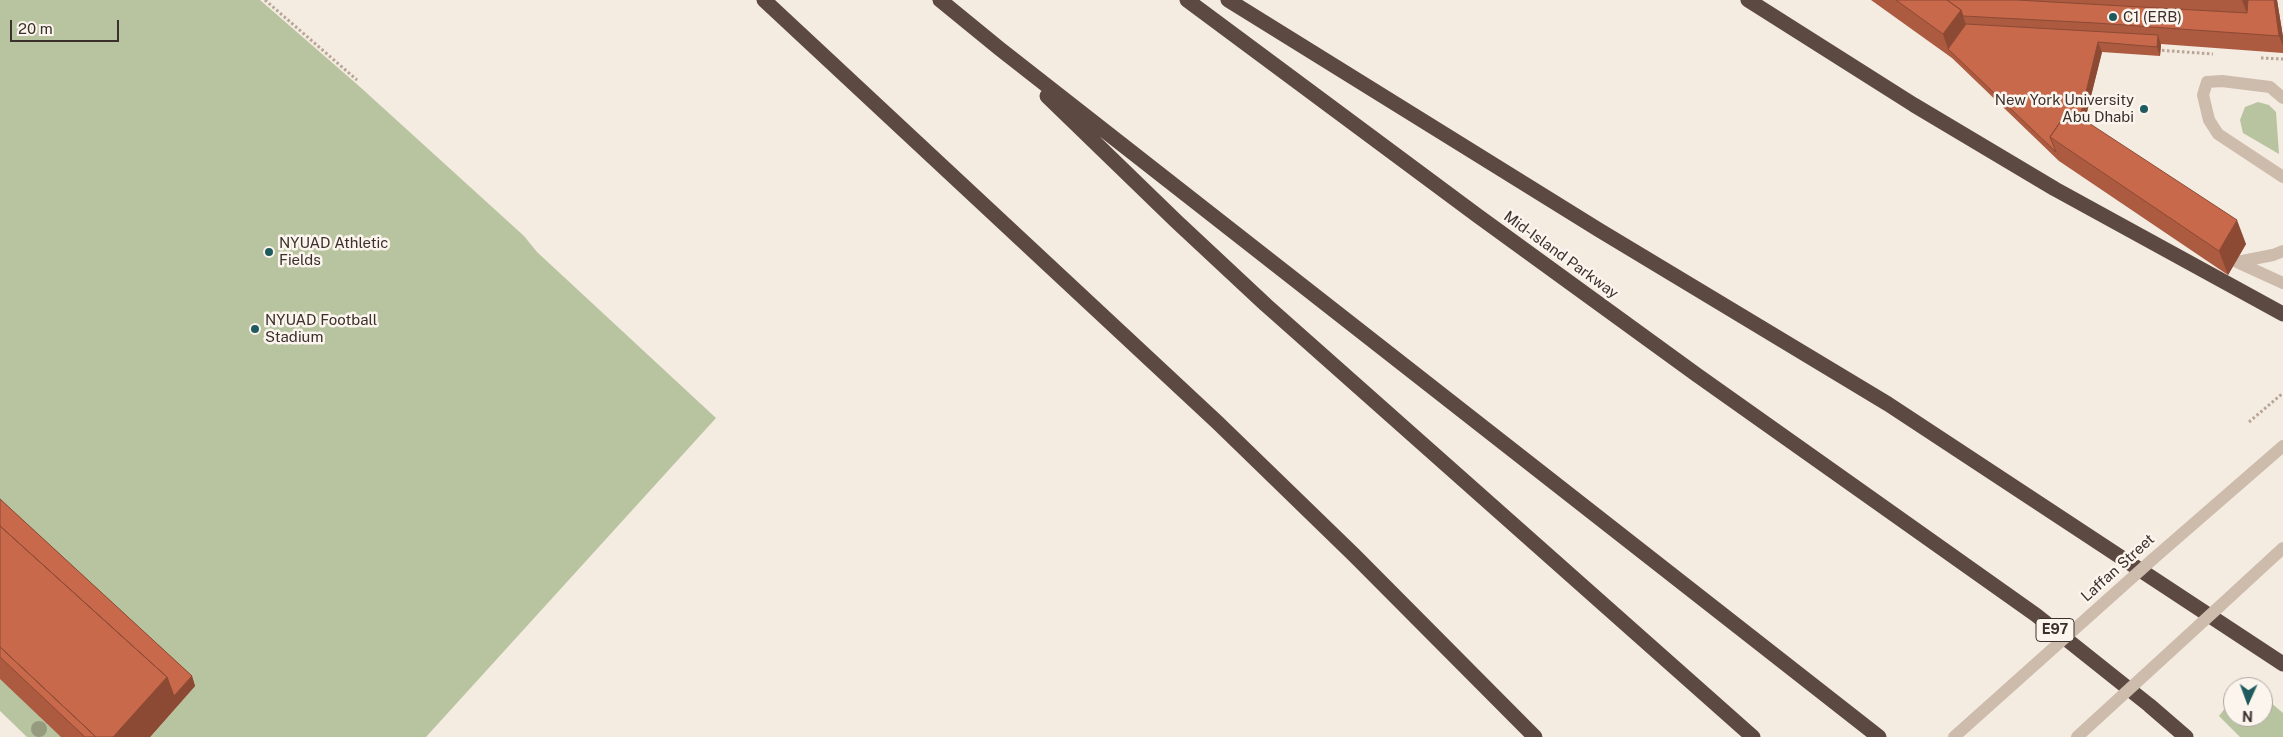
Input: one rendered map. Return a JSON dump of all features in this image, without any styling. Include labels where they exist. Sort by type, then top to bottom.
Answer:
[{"type":"highway","points":[[764,0],[1218,423],[1354,555],[1535,737]]},
{"type":"highway","points":[[940,0],[1000,49],[1879,737]]},
{"type":"highway","name":"Mid-Island Parkway","points":[[1187,0],[1493,228],[2036,615],[2186,737]]},
{"type":"highway","points":[[1228,0],[1599,230],[1888,404],[2283,664]]},
{"type":"highway","points":[[1748,0],[1897,95],[2046,184],[2283,314]]},
{"type":"highway","points":[[1000,49],[1086,137],[1245,285],[1753,737]]},
{"type":"street","points":[[2283,98],[2270,87],[2222,81],[2207,82],[2203,95],[2210,120],[2218,134],[2283,177]]},
{"type":"street","points":[[2213,245],[2237,262],[2283,283]]},
{"type":"street","points":[[2237,262],[2274,255],[2283,251]]},
{"type":"street","name":"Laffan Street","points":[[1954,737],[2282,447]]},
{"type":"street","points":[[2077,737],[2283,548]]},
{"type":"path","points":[[265,0],[357,80]]},
{"type":"path","points":[[2151,49],[2160,50]]},
{"type":"path","points":[[2249,422],[2283,393]]},
{"type":"green space","name":"NYUAD Athletic Fields","points":[[0,0],[260,0],[359,86],[524,236],[537,252],[716,418],[426,737],[27,737],[0,711]]},
{"type":"green space","points":[[2258,102],[2269,105],[2276,112],[2279,154],[2243,133],[2240,120],[2245,107]]},
{"type":"green space","points":[[2273,704],[2283,713],[2283,737],[2240,737],[2230,727],[2273,727]]},
{"type":"green space","points":[[2223,711],[2223,720],[2219,716]]},
{"type":"building","points":[[1896,0],[1947,0],[1961,10],[1943,34]]},
{"type":"building","points":[[1947,0],[2017,0],[2247,13],[2248,0],[2274,0],[2279,36],[1963,16],[1961,10]]},
{"type":"building","points":[[1966,24],[2158,35],[2157,47],[2098,42],[2080,117],[2072,112],[2065,115],[2050,137],[2056,152],[1948,49]]},
{"type":"building","points":[[2072,112],[2237,220],[2219,251],[2050,137],[2065,115]]},
{"type":"building","points":[[0,499],[192,676],[174,696],[167,677],[0,526]]},
{"type":"building","points":[[0,526],[167,677],[113,737],[96,737],[0,647]]},
{"type":"building","points":[[0,647],[96,737],[85,737],[0,657]]},
{"type":"place","name":"C1 (ERB)","points":[[2113,17]]},
{"type":"place","name":"New York University Abu Dhabi","points":[[2144,109]]},
{"type":"place","name":"NYUAD Athletic Fields","points":[[269,252]]},
{"type":"place","name":"NYUAD Football Stadium","points":[[255,329]]}]
